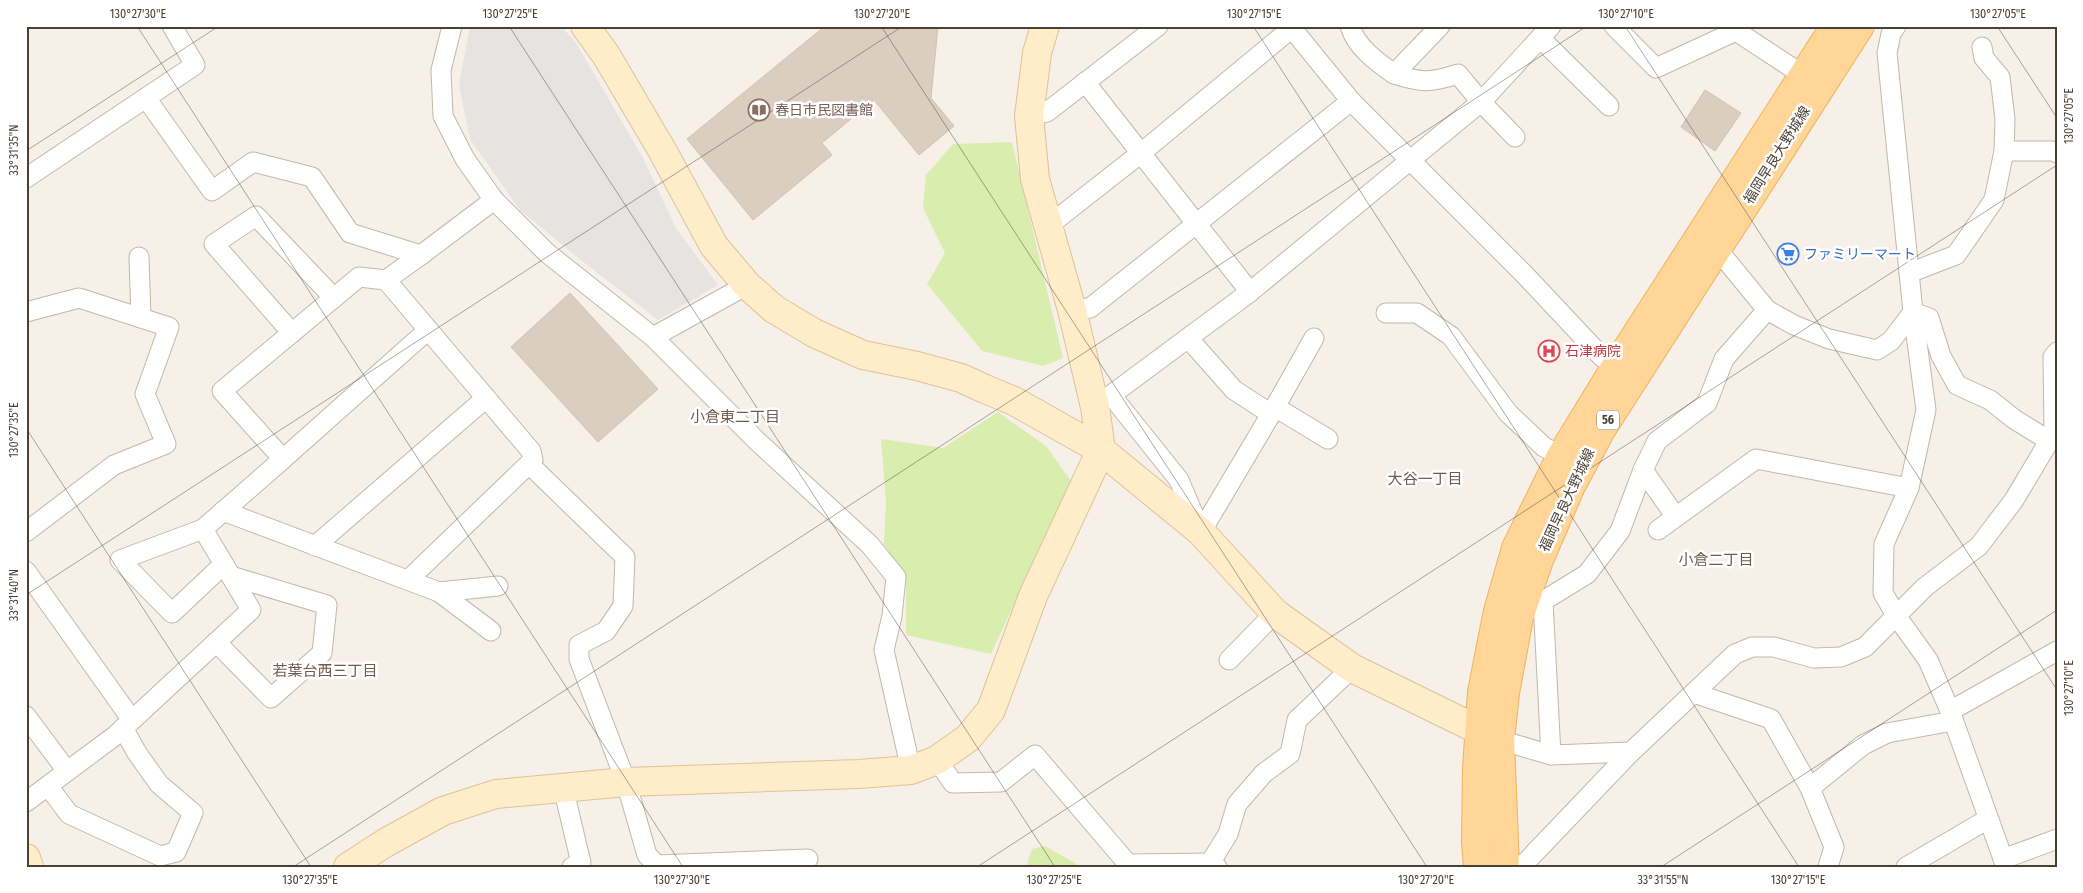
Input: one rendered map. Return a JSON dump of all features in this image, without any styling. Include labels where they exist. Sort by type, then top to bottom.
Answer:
[{"type":"main road","name":"福岡早良大野城線","points":[[1505,867],[1490,736],[1482,692],[1498,611],[1516,548],[1560,456],[1835,26]]},
{"type":"main road","name":"福岡早良大野城線","points":[[1478,867],[1476,842],[1490,736],[1506,693],[1519,617],[1539,560],[1570,488],[1601,430],[1718,250],[1812,98],[1860,26]]},
{"type":"street","points":[[26,178],[195,65],[172,26]]},
{"type":"street","points":[[452,26],[441,70],[443,116],[465,159],[494,200],[547,253],[653,337],[757,441],[870,545],[896,577],[892,616],[884,650],[911,770]]},
{"type":"street","points":[[585,26],[606,55],[662,150],[714,246],[747,285],[774,309],[814,334],[863,355],[917,366],[961,378],[1014,401],[1101,450],[1201,532],[1276,613],[1352,668],[1490,736],[1551,754],[1631,752]]},
{"type":"street","points":[[348,867],[385,843],[443,811],[496,794],[626,782],[859,774],[911,770],[937,760],[968,738],[991,710],[1033,596],[1101,450],[1103,401],[1072,310],[1035,179],[1029,116],[1037,53],[1046,26]]},
{"type":"street","points":[[1029,116],[1047,112],[1158,26]]},
{"type":"street","points":[[1350,26],[1353,38],[1381,65],[1394,74],[1417,81],[1441,79],[1458,74],[1481,102],[1515,137]]},
{"type":"street","points":[[1394,74],[1440,26]]},
{"type":"street","points":[[1614,26],[1656,68],[1736,31],[1803,75]]},
{"type":"street","points":[[1896,26],[1891,34],[1887,52],[1913,312],[1926,410],[1909,488],[1884,544],[1883,593],[1928,660],[1952,716],[2005,863],[2057,839]]},
{"type":"street","points":[[1048,226],[1141,153],[1291,27],[1352,102],[1524,274],[1602,357],[1616,366],[1627,368],[1636,363],[1660,339]]},
{"type":"street","points":[[1103,401],[1250,292],[1481,102],[1545,32],[1609,106]]},
{"type":"street","points":[[1909,273],[1956,255],[1994,200],[2004,151],[2006,119],[2000,77],[1984,58],[1982,47]]},
{"type":"street","points":[[1085,82],[1250,292]]},
{"type":"street","points":[[146,98],[212,191],[254,162],[312,177],[350,233],[421,255]]},
{"type":"street","points":[[1072,310],[1090,308],[1352,102]]},
{"type":"street","points":[[2004,151],[2052,150],[2057,153]]},
{"type":"street","points":[[283,459],[222,391],[359,277],[386,280],[494,200]]},
{"type":"street","points":[[1720,206],[1715,231],[1718,250],[1767,310],[1794,325],[1829,339],[1877,350],[1891,341],[1913,312]]},
{"type":"street","points":[[292,333],[214,244],[256,216],[334,298]]},
{"type":"street","points":[[1663,295],[1701,253],[1718,250]]},
{"type":"street","points":[[139,257],[141,318]]},
{"type":"street","points":[[386,280],[530,451],[532,460],[408,580]]},
{"type":"street","points":[[653,337],[747,285]]},
{"type":"street","points":[[26,312],[79,298],[169,327],[145,394],[166,444],[114,465],[26,532]]},
{"type":"street","points":[[1551,754],[1543,601],[1587,574],[1620,531],[1643,470],[1657,441],[1707,403],[1724,359],[1767,310]]},
{"type":"street","points":[[1386,312],[1417,313],[1451,336],[1508,413],[1544,446],[1560,456],[1569,468],[1570,488]]},
{"type":"street","points":[[1913,312],[1929,318],[1941,356],[1957,385],[2053,433]]},
{"type":"street","points":[[227,570],[172,613],[120,560],[203,529],[428,330]]},
{"type":"street","points":[[1188,338],[1234,390],[1328,439]]},
{"type":"street","points":[[1201,532],[1314,338]]},
{"type":"street","points":[[1518,867],[1525,863],[1631,752],[1735,654],[1752,647],[1774,647],[1814,658],[1842,657],[1865,646],[1926,587],[1979,546],[2014,500],[2053,433],[2053,357],[2057,352]]},
{"type":"street","points":[[1616,366],[1623,378],[1624,396]]},
{"type":"street","points":[[315,546],[486,398]]},
{"type":"street","points":[[1103,401],[1179,480],[1201,532]]},
{"type":"street","points":[[1560,456],[1574,455],[1601,430]]},
{"type":"street","points":[[1658,530],[1756,460],[1909,488]]},
{"type":"street","points":[[529,464],[625,557],[623,606],[606,631],[579,645],[579,658],[626,782],[647,855],[658,866],[808,859]]},
{"type":"street","points":[[1643,470],[1676,517]]},
{"type":"street","points":[[223,511],[439,592],[491,631]]},
{"type":"street","points":[[26,802],[127,724],[251,610],[203,529]]},
{"type":"street","points":[[216,642],[271,698],[322,653],[327,605],[227,570]]},
{"type":"street","points":[[26,571],[127,724],[137,753],[159,784],[193,813],[176,852],[160,856],[69,814],[48,786]]},
{"type":"street","points":[[439,592],[498,586]]},
{"type":"street","points":[[1229,660],[1276,613]]},
{"type":"street","points":[[1810,788],[1863,745],[1887,733],[1952,716],[2057,652]]},
{"type":"street","points":[[937,760],[953,783],[1001,782],[1035,755],[1128,864],[1214,865],[1228,834],[1238,804],[1264,773],[1290,754],[1296,720],[1352,668]]},
{"type":"street","points":[[1694,693],[1771,718],[1810,788],[1834,847],[1828,867]]},
{"type":"street","points":[[26,716],[67,771]]},
{"type":"street","points":[[563,787],[582,863],[572,867]]},
{"type":"street","points":[[1906,867],[1988,819]]},
{"type":"street","points":[[26,858],[29,867]]},
{"type":"green space","points":[[1012,142],[1063,358],[1043,366],[982,351],[927,284],[945,253],[923,208],[926,175],[953,144]]},
{"type":"green space","points":[[998,412],[1046,446],[1071,481],[991,654],[906,635],[906,578],[884,544],[886,502],[881,439],[943,448]]},
{"type":"green space","points":[[1045,846],[1082,867],[1026,867],[1032,849]]},
{"type":"shaded area","points":[[470,26],[561,26],[576,43],[643,158],[676,228],[718,285],[658,320],[520,210],[470,139],[459,85]]},
{"type":"building","points":[[825,26],[938,26],[931,98],[954,126],[919,155],[874,100],[822,143],[832,155],[753,220],[687,139]]},
{"type":"building","points":[[1705,90],[1741,113],[1715,151],[1681,127]]},
{"type":"building","points":[[570,293],[658,389],[598,442],[511,347]]},
{"type":"place","name":"春日市民図書館","points":[[759,110]]},
{"type":"place","name":"ファミリーマート","points":[[1788,254]]},
{"type":"place","name":"石津病院","points":[[1549,351]]},
{"type":"district","name":"小倉東二丁目","points":[[735,417]]},
{"type":"district","name":"大谷一丁目","points":[[1425,479]]},
{"type":"district","name":"小倉二丁目","points":[[1716,560]]},
{"type":"district","name":"若葉台西三丁目","points":[[325,671]]}]
